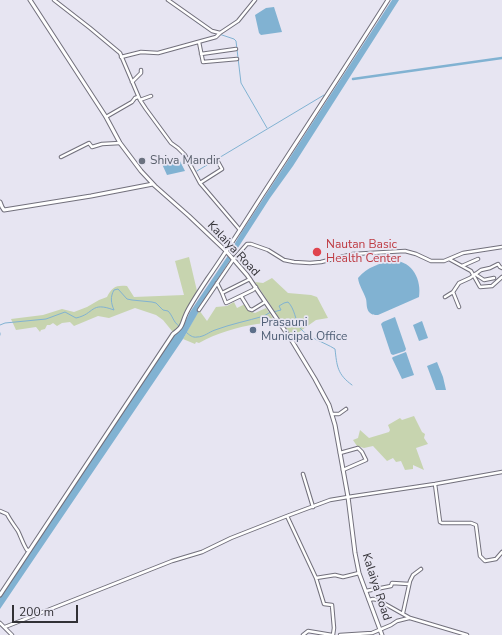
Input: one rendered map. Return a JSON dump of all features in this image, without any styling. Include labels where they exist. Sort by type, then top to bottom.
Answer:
[{"type":"main road","name":"Kalaiya Road","points":[[30,0],[106,118],[120,143],[140,171],[227,253],[250,279],[305,361],[332,414],[348,497],[354,547],[359,572],[382,635]]},
{"type":"main road","points":[[0,596],[173,334],[179,330],[186,315],[207,280],[227,253],[240,230],[388,0]]},
{"type":"main road","points":[[0,202],[4,210],[153,184]]},
{"type":"street","points":[[54,0],[112,46],[122,57],[139,98],[170,144],[178,148],[185,155],[200,183],[240,230]]},
{"type":"street","points":[[168,0],[219,34]]},
{"type":"street","points":[[122,57],[140,52],[158,53],[216,37],[238,21],[255,0]]},
{"type":"street","points":[[198,42],[203,62],[237,59]]},
{"type":"street","points":[[201,54],[236,49]]},
{"type":"street","points":[[132,82],[141,73],[141,70]]},
{"type":"street","points":[[106,118],[132,102],[135,98],[150,96]]},
{"type":"street","points":[[61,157],[89,143],[92,147],[102,144],[120,143]]},
{"type":"street","points":[[200,183],[222,169],[217,160]]},
{"type":"street","points":[[200,310],[233,260],[247,244],[268,250],[284,260],[294,262],[321,262],[353,254],[405,250],[431,261],[444,261],[463,253],[502,248]]},
{"type":"street","points":[[449,259],[471,271],[478,285],[482,288],[492,286],[502,277]]},
{"type":"street","points":[[462,266],[478,259]]},
{"type":"street","points":[[445,298],[453,292],[459,283],[467,280],[481,270],[490,268],[496,264],[502,268]]},
{"type":"street","points":[[474,275],[484,280],[494,278]]},
{"type":"street","points":[[222,293],[250,279]]},
{"type":"street","points":[[217,283],[226,303],[256,287]]},
{"type":"street","points":[[453,292],[459,307]]},
{"type":"street","points":[[241,296],[249,309],[252,310],[266,302]]},
{"type":"street","points":[[332,414],[339,414],[346,409]]},
{"type":"street","points":[[340,453],[358,448],[366,460],[343,470]]},
{"type":"street","points":[[5,627],[172,561],[202,552],[231,538],[330,500],[502,472]]},
{"type":"street","points":[[303,474],[313,507]]},
{"type":"street","points":[[435,484],[440,522],[474,524],[477,528],[480,556],[485,561],[496,559],[502,552]]},
{"type":"street","points":[[0,512],[7,514],[25,547],[27,550],[30,550]]},
{"type":"street","points":[[287,516],[316,578],[324,604],[332,605],[334,628],[332,635],[308,631],[303,635]]},
{"type":"street","points":[[403,613],[409,584],[412,577],[421,569]]},
{"type":"street","points":[[316,578],[335,575],[343,577],[359,572]]},
{"type":"street","points":[[366,591],[391,586],[392,583],[409,584]]},
{"type":"street","points":[[369,600],[378,600],[410,618],[468,635]]},
{"type":"street","points":[[340,635],[372,633],[397,621],[410,618]]},
{"type":"street","points":[[0,623],[12,635]]},
{"type":"green space","points":[[189,257],[197,291],[179,328],[172,334],[172,331],[163,320],[156,315],[135,308],[109,318],[98,316],[74,326],[70,322],[62,323],[57,326],[53,323],[47,325],[45,329],[41,330],[40,332],[36,327],[16,330],[11,319],[43,315],[62,309],[74,312],[107,297],[115,287],[120,286],[127,286],[134,297],[184,295],[175,261]]},
{"type":"green space","points":[[272,278],[288,293],[317,297],[328,318],[316,320],[292,337],[255,282],[263,283]]},
{"type":"green space","points":[[234,302],[237,308],[245,304],[249,311],[255,313],[266,308],[276,323],[250,325],[220,333],[199,343],[196,342],[195,344],[183,339],[199,310],[207,321],[216,307],[227,306]]},
{"type":"green space","points":[[414,416],[422,432],[425,434],[424,438],[428,444],[416,448],[424,470],[413,465],[413,469],[405,470],[401,461],[396,462],[393,458],[387,461],[373,446],[364,448],[357,446],[353,440],[358,438],[360,430],[369,438],[389,432],[390,430],[388,425],[400,418],[402,420]]},
{"type":"water","points":[[392,0],[399,0],[293,166],[270,198],[214,285],[183,339],[0,609],[0,597],[174,334],[183,326],[190,312]]},
{"type":"water","points":[[274,7],[282,32],[261,35],[259,33],[255,15],[266,8]]},
{"type":"water","points":[[178,157],[185,171],[167,175],[162,164],[169,158]]},
{"type":"water","points":[[393,261],[406,264],[414,272],[419,284],[419,297],[378,315],[374,315],[367,309],[366,299],[359,284],[358,278],[365,271],[374,266]]},
{"type":"water","points":[[395,317],[406,349],[405,351],[393,355],[391,354],[381,324]]},
{"type":"water","points":[[422,321],[428,338],[419,341],[413,325]]},
{"type":"water","points":[[406,352],[414,375],[402,379],[392,358]]},
{"type":"water","points":[[437,362],[446,390],[436,390],[427,366]]},
{"type":"waterway","points":[[195,21],[210,31]]},
{"type":"waterway","points":[[213,32],[236,41],[241,83],[267,128]]},
{"type":"waterway","points":[[353,79],[502,58]]},
{"type":"waterway","points":[[197,171],[324,95]]},
{"type":"waterway","points":[[0,325],[5,323],[46,319],[65,312],[76,318],[87,314],[93,309],[101,307],[114,310],[111,298],[114,290],[118,289],[127,299],[156,303],[163,310],[168,311],[175,323],[179,326]]},
{"type":"waterway","points":[[186,332],[194,337],[200,337],[221,328],[281,310],[279,306],[288,302],[300,328],[312,337],[335,349],[339,369],[343,377],[352,385]]},
{"type":"place","name":"Shiva Mandir","points":[[142,161]]},
{"type":"place","name":"Nautan Basic Health Center","points":[[317,252]]},
{"type":"place","name":"Prasauni Municipal Office","points":[[253,330]]}]
